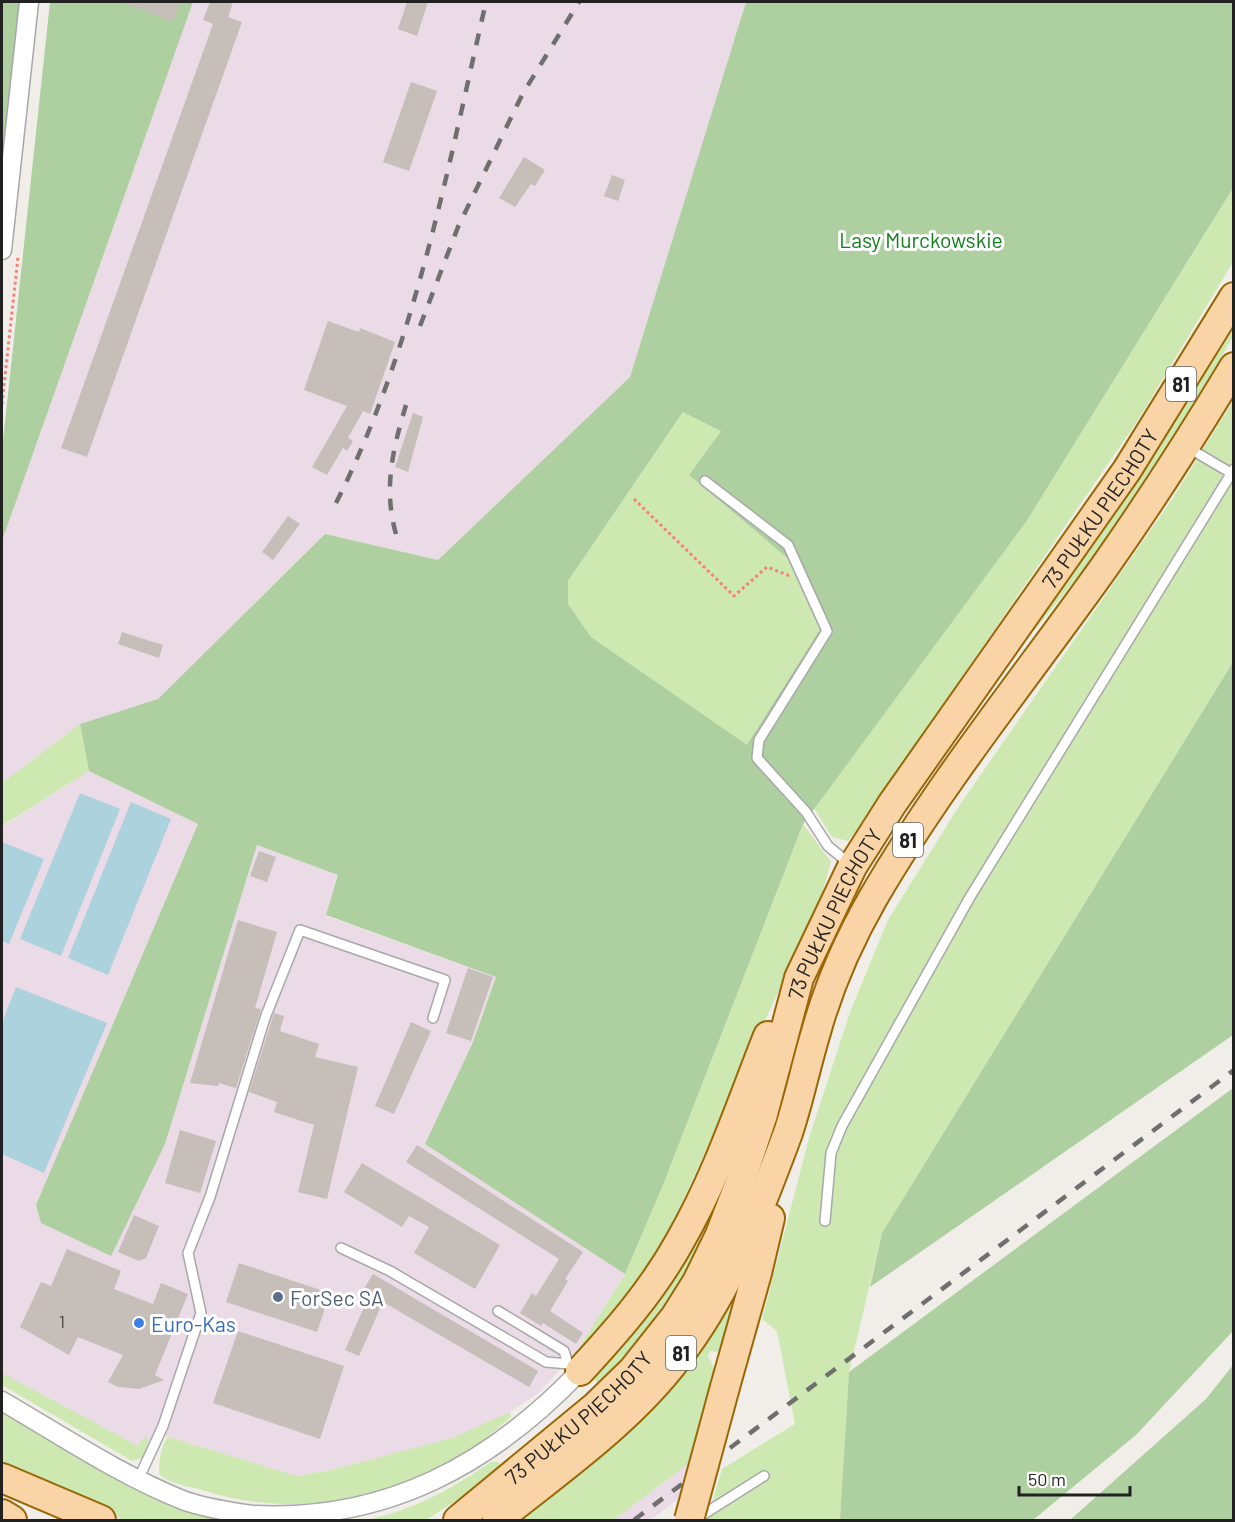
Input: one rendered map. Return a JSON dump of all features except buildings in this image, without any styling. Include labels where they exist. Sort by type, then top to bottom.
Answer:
[{"type":"main road","name":"73 PUŁKU PIECHOTY","points":[[490,1510],[555,1442],[633,1370],[663,1334],[697,1282],[741,1180],[763,1114],[798,978],[852,867],[892,804],[1127,470],[1233,297]]},
{"type":"main road","name":"73 PUŁKU PIECHOTY","points":[[490,1510],[595,1441],[642,1397],[677,1359],[702,1323],[744,1245],[789,1130],[817,1027],[835,978],[871,902],[911,835],[957,767],[1105,565],[1185,445],[1233,367]]},
{"type":"main road","points":[[574,1368],[634,1311],[680,1242],[704,1195],[770,1029],[798,978]]},
{"type":"main road","points":[[689,1521],[758,1273],[789,1130]]},
{"type":"main road","points":[[2,1478],[101,1521]]},
{"type":"main road","points":[[2,1487],[58,1521]]},
{"type":"main road","points":[[441,1521],[490,1510]]},
{"type":"main road","points":[[458,1521],[490,1510]]},
{"type":"main road","points":[[2,1514],[12,1521]]},
{"type":"street","points":[[2,250],[29,2]]},
{"type":"street","name":"73 PUŁKU PIECHOTY","points":[[2,1401],[138,1480],[188,1502],[266,1517],[327,1516],[369,1509],[432,1486],[482,1458],[533,1419],[574,1368]]},
{"type":"lane","points":[[825,1221],[831,1153],[842,1126],[970,897],[1232,471],[1185,445]]},
{"type":"lane","points":[[705,481],[788,545],[827,631],[759,740],[757,758],[806,812],[828,846],[852,867]]},
{"type":"lane","points":[[138,1480],[163,1426],[201,1314],[188,1253],[210,1197],[265,1018],[300,930],[445,980],[432,1018]]},
{"type":"lane","points":[[341,1248],[390,1271],[546,1362],[574,1368]]},
{"type":"lane","points":[[498,1311],[564,1351],[574,1368]]},
{"type":"lane","points":[[694,1521],[764,1476]]},
{"type":"path","points":[[634,499],[734,596],[767,567],[806,582]]},
{"type":"shaded area","points":[[193,2],[746,2],[630,377],[438,560],[325,534],[158,699],[80,724],[2,783],[2,541]]},
{"type":"shaded area","points":[[89,771],[198,824],[36,1205],[165,1144],[257,845],[339,875],[326,916],[496,977],[473,1042],[425,1144],[625,1274],[579,1348],[539,1393],[481,1431],[331,1470],[296,1476],[164,1436],[129,1450],[2,1374],[2,827]]},
{"type":"shaded area","points":[[688,1464],[681,1497],[650,1520],[614,1520]]},
{"type":"green space","points":[[2,2],[20,2],[2,164]]},
{"type":"green space","points":[[50,2],[193,2],[2,541],[2,450]]},
{"type":"green space","name":"Lasy Murckowskie","points":[[746,2],[1233,2],[1233,188],[1026,522],[803,824],[663,1185],[625,1274],[425,1144],[473,1042],[496,977],[326,915],[338,875],[257,845],[165,1144],[111,1256],[41,1223],[36,1205],[198,824],[89,771],[80,724],[158,699],[325,534],[438,560],[630,377]],"holes":[[[683,412],[721,431],[689,475],[792,562],[822,626],[747,745],[591,637],[568,604],[568,581]]]},
{"type":"green space","points":[[1233,188],[1233,262],[1138,420],[856,831],[848,841],[832,837],[814,808],[1026,522]]},
{"type":"green space","points":[[1233,318],[1233,337],[1188,413],[1095,555],[1034,631],[1030,628]]},
{"type":"green space","points":[[1233,401],[1233,662],[882,1233],[849,1372],[840,1520],[707,1520],[722,1469],[795,1424],[777,1331],[762,1319],[809,1138],[850,1012],[888,920],[961,803],[1173,498]]},
{"type":"green space","points":[[684,411],[721,431],[689,475],[792,562],[822,626],[747,746],[591,637],[568,604],[568,581]]},
{"type":"green space","points":[[1233,662],[1233,1035],[870,1287],[882,1233]]},
{"type":"green space","points":[[80,724],[89,771],[2,826],[2,783]]},
{"type":"green space","points":[[803,824],[831,862],[821,898],[654,1264],[587,1350],[579,1348],[625,1274],[663,1185]]},
{"type":"green space","points":[[1233,1088],[1233,1331],[1136,1435],[1033,1520],[840,1520],[849,1372]]},
{"type":"green space","points":[[695,1230],[702,1234],[685,1273],[672,1294],[643,1333],[599,1384],[590,1374]]},
{"type":"green space","points":[[732,1296],[738,1298],[721,1352],[710,1351],[708,1356],[714,1368],[688,1464],[614,1520],[518,1520]]},
{"type":"green space","points":[[1233,1365],[1233,1520],[1070,1520],[1206,1399]]},
{"type":"green space","points":[[2,1373],[138,1446],[145,1436],[149,1442],[142,1458],[132,1461],[2,1385]]},
{"type":"green space","points":[[2,1410],[135,1489],[162,1502],[221,1520],[124,1520],[2,1468]]},
{"type":"green space","points":[[510,1412],[511,1417],[477,1445],[437,1470],[406,1484],[339,1501],[305,1504],[238,1499],[175,1483],[159,1474],[162,1450],[168,1437],[297,1476],[331,1470],[452,1438]]},
{"type":"green space","points":[[491,1462],[498,1462],[501,1468],[490,1479],[426,1520],[366,1520],[416,1505],[462,1481]]},
{"type":"water","points":[[80,793],[120,809],[61,956],[20,939]]},
{"type":"water","points":[[131,802],[171,819],[108,975],[68,958]]},
{"type":"water","points":[[2,842],[44,859],[9,944],[2,941]]},
{"type":"water","points":[[16,987],[107,1023],[44,1173],[2,1154],[2,1023]]},
{"type":"railway","points":[[336,503],[364,444],[408,320],[442,194],[486,2]]},
{"type":"railway","points":[[420,326],[458,227],[522,95],[579,2]]},
{"type":"railway","points":[[396,534],[390,501],[391,469],[406,405]]},
{"type":"railway","points":[[634,1520],[1234,1070]]},
{"type":"place","name":"ForSec SA","points":[[278,1297]]},
{"type":"place","name":"Euro-Kas","points":[[139,1323]]}]
